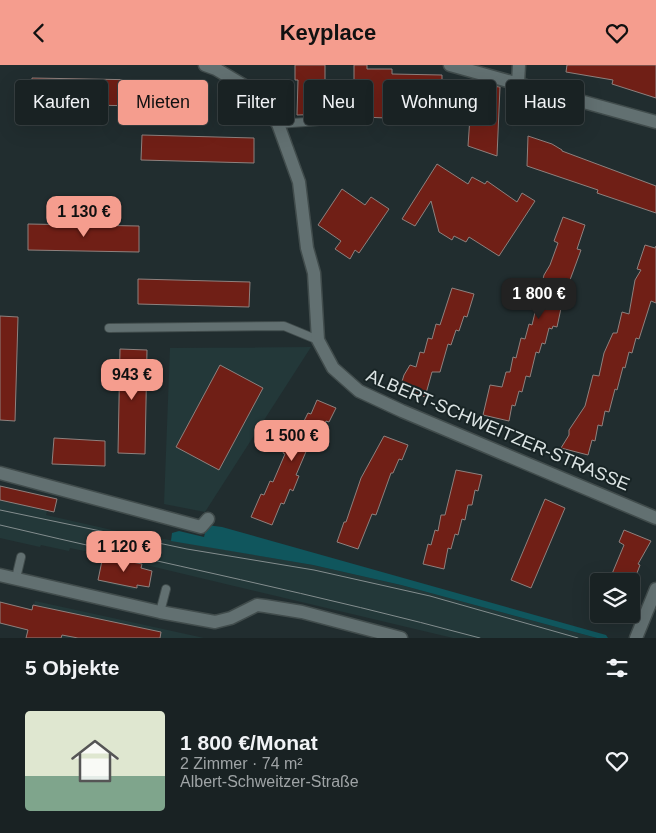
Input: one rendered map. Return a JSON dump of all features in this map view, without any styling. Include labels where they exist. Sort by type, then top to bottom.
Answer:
[{"type":"street","name":"ALBERT-SCHWEITZER-STRASSE","points":[[205,65],[216,69],[234,80]]},
{"type":"street","points":[[450,65],[507,80]]},
{"type":"street","points":[[518,80],[519,65]]},
{"type":"street","points":[[584,102],[656,122]]},
{"type":"street","name":"ALBERT-SCHWEITZER-STRASSE","points":[[278,125],[299,182],[307,248],[314,273],[318,340],[333,368],[359,391],[402,411],[656,518]]},
{"type":"street","points":[[0,473],[201,527],[208,519]]},
{"type":"street","points":[[0,575],[160,612],[214,622],[231,618],[257,605],[265,605],[302,612],[401,638]]},
{"type":"street","points":[[636,638],[656,589]]},
{"type":"lane","points":[[109,328],[284,326],[318,340]]},
{"type":"lane","points":[[16,578],[21,557]]},
{"type":"lane","points":[[160,612],[166,589]]},
{"type":"shaded area","points":[[311,347],[205,512],[164,504],[170,348]]},
{"type":"shaded area","points":[[0,500],[47,511],[46,515],[112,530],[313,565],[401,585],[597,638],[453,638],[142,564],[135,590],[98,581],[104,555],[70,548],[69,551],[41,545],[40,547],[0,538]]},
{"type":"shaded area","points":[[207,525],[222,527],[606,635],[608,638],[597,638],[401,585],[313,565],[171,541],[172,533],[179,531],[204,537]]},
{"type":"shaded area","points":[[35,601],[204,638],[26,638]]},
{"type":"building","points":[[295,65],[325,65],[325,80],[304,80],[304,115],[297,115],[298,80],[295,80]]},
{"type":"building","points":[[354,65],[367,65],[367,69],[392,69],[392,74],[442,75],[442,80],[383,80],[383,118],[373,117],[373,80],[354,80]]},
{"type":"building","points":[[567,65],[656,65],[656,98],[612,84],[613,80],[566,72]]},
{"type":"building","points":[[32,78],[143,80],[118,80],[118,106],[108,105],[108,80],[32,80]]},
{"type":"building","points":[[496,87],[500,87],[497,156],[468,146],[469,125],[496,125]]},
{"type":"building","points":[[142,135],[254,138],[254,163],[141,160]]},
{"type":"building","points":[[528,136],[552,144],[562,151],[656,186],[656,213],[597,193],[598,190],[527,166]]},
{"type":"building","points":[[437,164],[468,184],[472,177],[485,184],[487,181],[517,202],[522,193],[535,201],[499,256],[469,237],[466,242],[454,236],[452,240],[439,232],[431,201],[415,226],[402,219]]},
{"type":"building","points":[[342,189],[365,205],[371,197],[389,209],[359,253],[355,250],[350,259],[335,249],[341,241],[318,225]]},
{"type":"building","points":[[563,217],[585,225],[577,249],[581,250],[563,299],[557,327],[549,328],[545,344],[542,343],[539,353],[536,352],[530,377],[526,376],[522,392],[519,391],[515,406],[512,405],[509,421],[483,415],[490,385],[502,387],[506,372],[510,372],[513,357],[516,358],[521,338],[525,339],[529,324],[532,325],[544,275],[558,243],[554,241]]},
{"type":"building","points":[[28,224],[139,226],[139,252],[28,250]]},
{"type":"building","points":[[645,245],[655,248],[656,246],[656,303],[651,301],[639,339],[636,338],[632,353],[629,352],[617,390],[615,389],[609,412],[605,411],[602,426],[598,425],[595,441],[592,440],[588,455],[561,448],[569,435],[569,430],[585,406],[593,375],[599,376],[604,353],[613,333],[617,333],[622,312],[629,314],[635,280],[641,270],[637,269]]},
{"type":"building","points":[[138,279],[250,282],[249,307],[138,304]]},
{"type":"building","points":[[452,288],[474,294],[467,317],[464,316],[459,331],[456,330],[451,345],[448,344],[440,372],[432,372],[425,397],[400,388],[404,375],[410,365],[416,367],[420,352],[424,353],[428,338],[432,339],[436,324],[440,325]]},
{"type":"building","points":[[0,316],[18,317],[15,421],[0,420]]},
{"type":"building","points":[[120,349],[147,350],[145,454],[118,453]]},
{"type":"building","points":[[220,365],[263,388],[219,470],[176,447]]},
{"type":"building","points":[[317,400],[336,408],[329,422],[326,421],[320,435],[317,434],[311,448],[308,447],[296,475],[299,476],[293,491],[290,489],[284,504],[281,503],[272,525],[251,517],[261,494],[264,495],[270,481],[273,482],[285,454],[283,453],[289,439],[285,438],[292,423],[301,427],[308,413],[311,414]]},
{"type":"building","points":[[384,436],[408,445],[402,460],[399,459],[393,473],[391,473],[376,515],[372,514],[358,549],[337,542],[361,478]]},
{"type":"building","points":[[54,438],[105,441],[105,466],[52,464]]},
{"type":"building","points":[[456,470],[482,475],[478,491],[475,490],[472,505],[468,505],[465,520],[462,519],[458,535],[455,534],[451,549],[448,548],[444,569],[423,564],[428,544],[431,545],[435,530],[438,531],[441,515],[445,515]]},
{"type":"building","points":[[0,486],[57,499],[54,512],[0,500]]},
{"type":"building","points":[[545,499],[565,508],[531,588],[511,580]]},
{"type":"building","points":[[624,530],[651,541],[638,564],[640,565],[637,573],[612,573],[624,545],[619,542]]},
{"type":"building","points":[[103,556],[142,564],[141,568],[152,571],[149,587],[137,585],[137,588],[98,580]]},
{"type":"building","points":[[0,602],[32,610],[33,605],[161,632],[160,638],[78,638],[62,635],[61,638],[26,638],[28,630],[0,623]]},
{"type":"tram line","points":[[0,510],[187,549],[314,570],[430,596],[578,638]]},
{"type":"tram line","points":[[0,525],[300,593],[480,638]]}]
